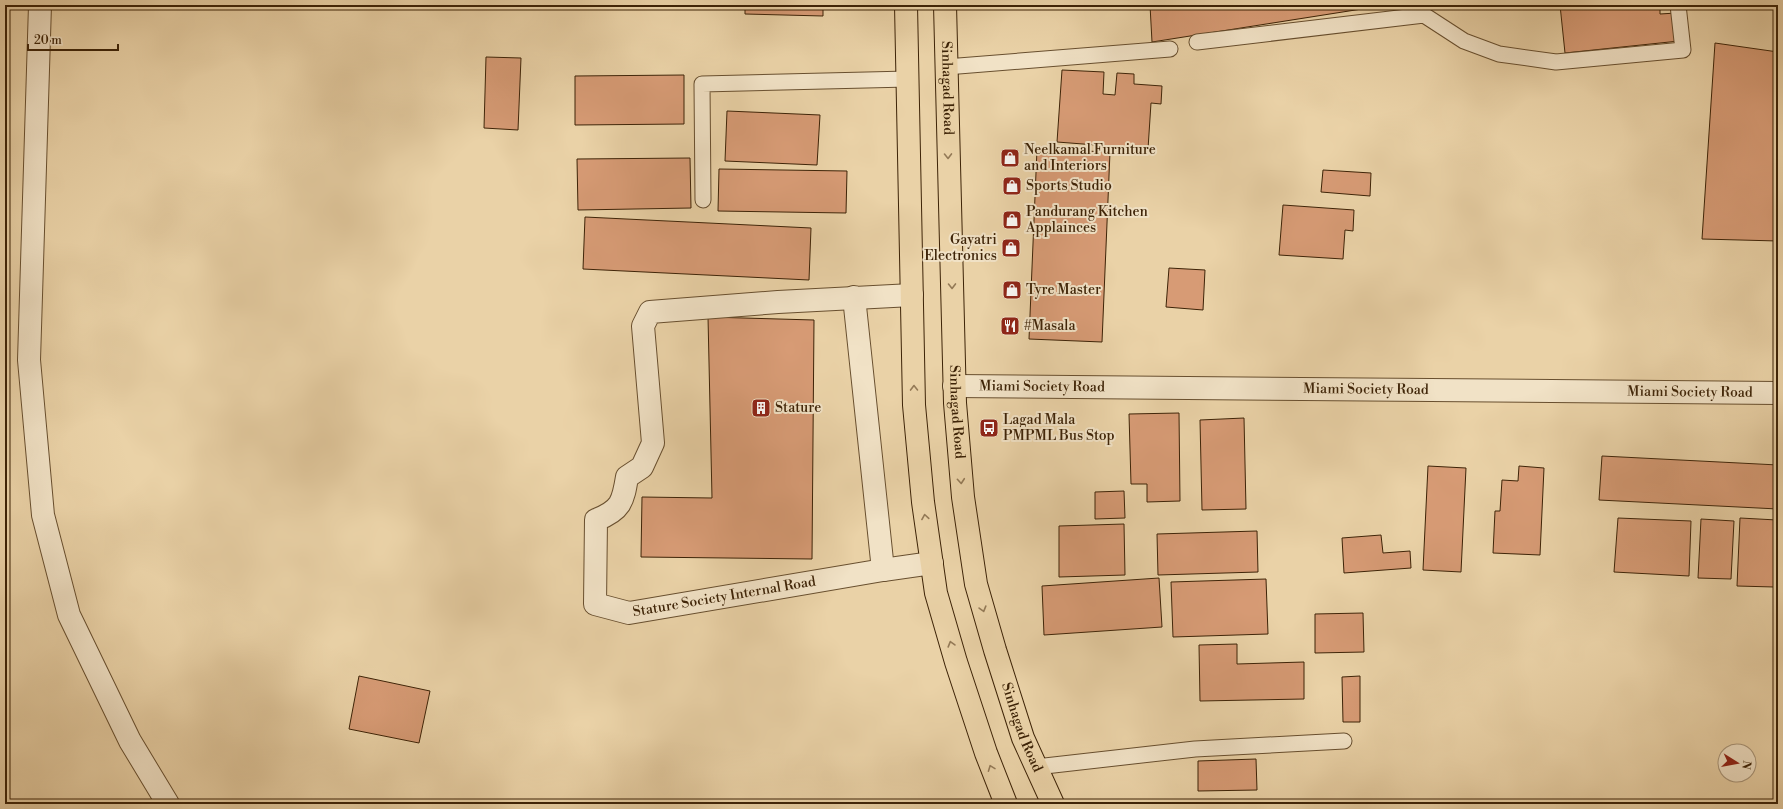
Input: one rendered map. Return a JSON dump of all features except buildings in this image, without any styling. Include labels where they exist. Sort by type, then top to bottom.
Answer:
[{"type":"main road","points":[[906,5],[914,405],[923,502],[936,593],[956,662],[986,753],[1006,804]]},
{"type":"main road","name":"Sinhagad Road","points":[[945,5],[954,386],[963,497],[976,584],[995,650],[1021,731],[1053,804]]},
{"type":"street","points":[[40,5],[29,360],[43,515],[69,616],[130,742],[168,804]]},
{"type":"street","name":"Stature Society Internal Road","points":[[912,295],[854,297],[650,312],[643,326],[653,443],[642,467],[627,477],[624,497],[612,513],[596,520],[595,604],[629,613],[932,563]]},
{"type":"street","points":[[854,297],[883,570]]},
{"type":"street","name":"Miami Society Road","points":[[954,386],[1778,393]]},
{"type":"lane","points":[[1197,42],[1423,10],[1464,41],[1499,54],[1556,62],[1683,50],[1678,5]]},
{"type":"lane","points":[[946,67],[1170,49]]},
{"type":"lane","points":[[703,200],[702,84],[908,79]]},
{"type":"lane","points":[[1036,767],[1195,749],[1344,741]]},
{"type":"place","name":"Neelkamal Furniture and Interiors","points":[[1010,158]]},
{"type":"place","name":"Sports Studio","points":[[1012,186]]},
{"type":"place","name":"Pandurang Kitchen Applainces","points":[[1012,220]]},
{"type":"place","name":"Gayatri Electronics","points":[[1011,248]]},
{"type":"place","name":"Tyre Master","points":[[1012,290]]},
{"type":"place","name":"#Masala","points":[[1010,326]]},
{"type":"place","name":"Stature","points":[[761,408]]},
{"type":"place","name":"Lagad Mala PMPML Bus Stop","points":[[989,428]]}]
